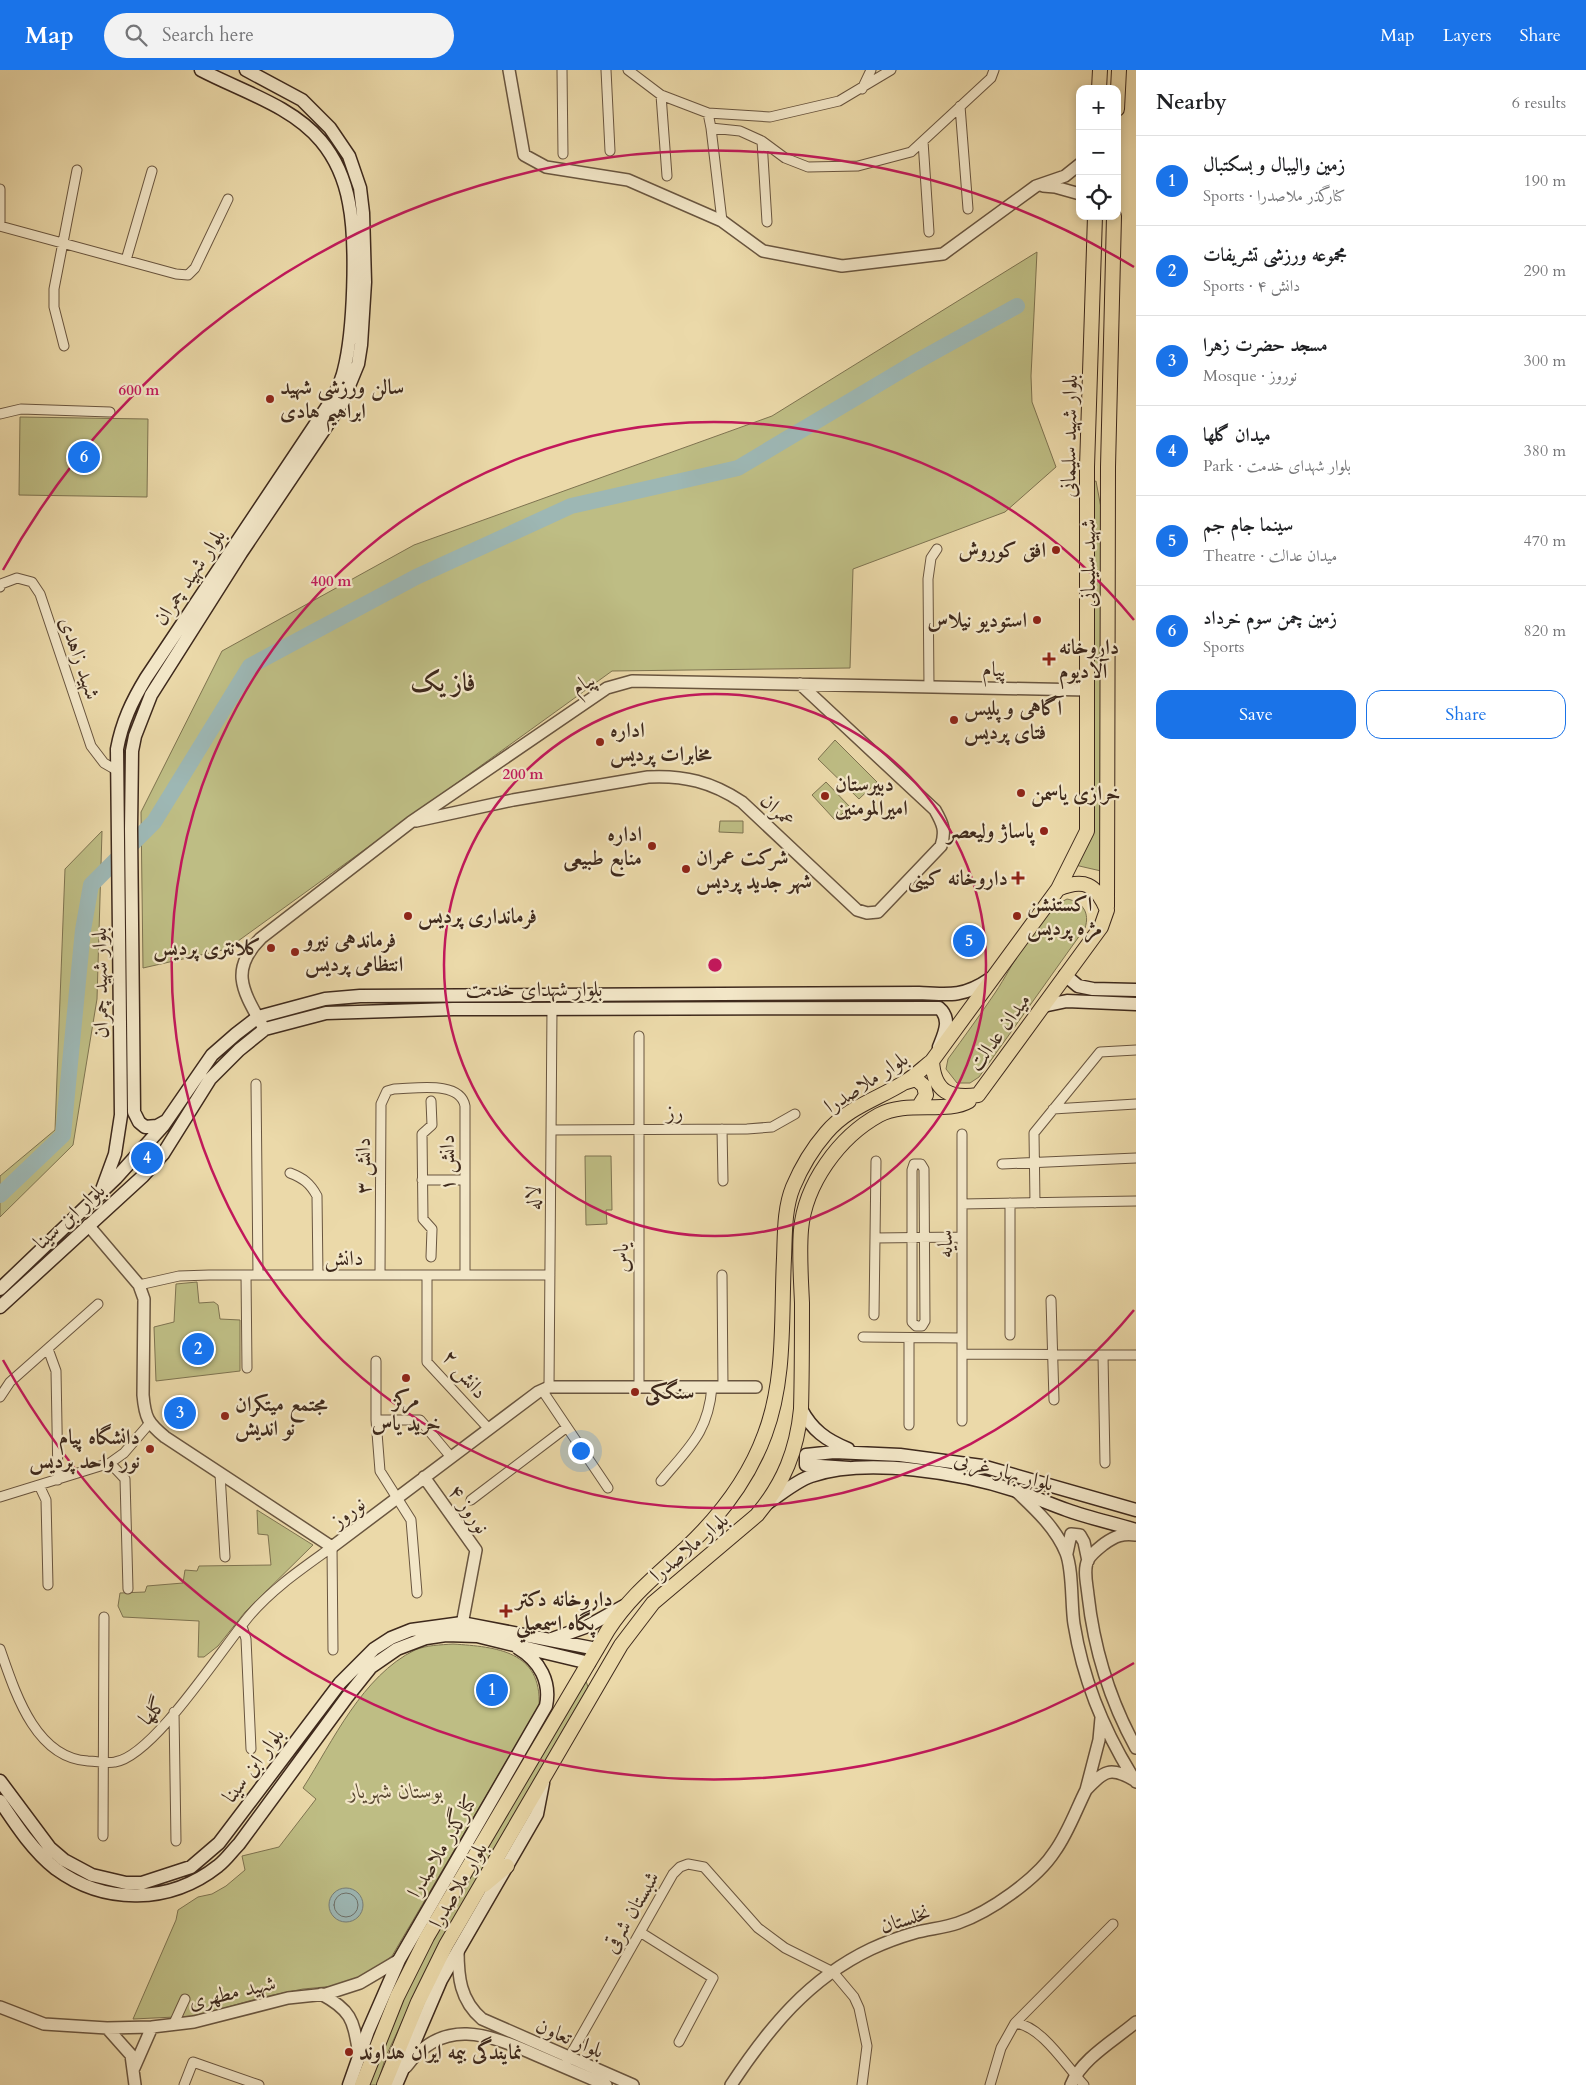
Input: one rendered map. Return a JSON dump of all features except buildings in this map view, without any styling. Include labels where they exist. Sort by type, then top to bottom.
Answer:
[{"type":"main road","name":"بلوار شهید چمران","points":[[100,1195],[111,1170],[120,1133],[117,749],[121,728],[136,694],[332,398],[344,370],[348,353],[351,316],[351,220],[345,190],[337,166],[322,141],[303,124],[278,108],[201,70]]},
{"type":"main road","name":"بلوار شهید چمران","points":[[154,1141],[139,1122],[134,1112],[131,829],[132,770],[135,736],[151,695],[241,553],[342,403],[358,364],[362,345],[364,313],[363,213],[360,188],[349,156],[330,128],[302,100],[246,70]]},
{"type":"main road","points":[[1099,85],[1100,70]]},
{"type":"main road","points":[[1118,85],[1119,70]]},
{"type":"main road","name":"بلوار شهید سلیمانی","points":[[1058,889],[1087,831],[1087,467],[1095,220]]},
{"type":"main road","name":"شهید سلیمانی","points":[[1106,910],[1108,879],[1108,467],[1114,220]]},
{"type":"main road","points":[[1087,467],[1108,467]]},
{"type":"main road","points":[[118,771],[132,770]]},
{"type":"main road","points":[[1058,889],[1080,883],[1092,887],[1100,894],[1106,910]]},
{"type":"main road","name":"میدان عدالت","points":[[1058,889],[932,1061],[933,1075],[943,1091],[961,1098],[978,1095],[1101,927],[1106,910]]},
{"type":"main road","points":[[1065,975],[1078,986],[1094,989],[1136,990]]},
{"type":"main road","name":"بلوار شهدای خدمت","points":[[165,1124],[212,1056],[258,1017],[324,999],[360,996],[920,993],[952,995],[976,989],[995,976]]},
{"type":"main road","points":[[1043,1006],[1067,1002],[1136,1004]]},
{"type":"main road","name":"بلوار شهدای خدمت","points":[[143,1176],[154,1141],[173,1137],[196,1099],[221,1066],[265,1029],[326,1013],[354,1011],[552,1009],[939,1008],[944,1012],[945,1032],[932,1061]]},
{"type":"main road","name":"بلوار ملاصدرا","points":[[362,2085],[397,1997],[465,1859],[513,1777],[624,1606],[687,1547],[729,1500],[748,1473],[765,1435],[776,1401],[781,1362],[785,1224],[792,1189],[806,1161],[826,1132],[849,1112],[906,1082],[932,1061]]},
{"type":"main road","points":[[906,1082],[916,1079],[924,1086],[926,1095],[918,1106]]},
{"type":"main road","name":"بلوار ملاصدرا","points":[[384,2085],[418,2002],[477,1892],[616,1653],[634,1626],[653,1603],[737,1534],[766,1504],[791,1462],[798,1438],[801,1409],[801,1230],[809,1199],[822,1170],[861,1126],[882,1114],[902,1108],[965,1103],[978,1095]]},
{"type":"main road","points":[[154,1141],[157,1126],[165,1124],[162,1138],[165,1140],[173,1137]]},
{"type":"main road","points":[[120,1133],[122,1149],[134,1173],[143,1176]]},
{"type":"main road","name":"بلوار ابن سینا","points":[[0,1289],[100,1195],[129,1163],[154,1141]]},
{"type":"main road","name":"بلوار ابن سینا","points":[[0,1307],[143,1176]]},
{"type":"main road","points":[[801,1409],[808,1423],[817,1432],[833,1443],[860,1454]]},
{"type":"main road","name":"بلوار بهار غربی","points":[[1136,1510],[982,1466],[938,1458],[824,1452],[806,1455],[806,1465],[901,1469],[979,1481],[1016,1491],[1068,1511],[1136,1530]]},
{"type":"main road","points":[[766,1504],[809,1477],[833,1470],[854,1468]]},
{"type":"main road","points":[[554,1640],[588,1626],[624,1606]]},
{"type":"main road","name":"بلوار ابن سینا","points":[[0,1781],[50,1848],[64,1860],[92,1875],[111,1881],[142,1883],[157,1880],[191,1867],[219,1844],[325,1701],[356,1665],[374,1649],[411,1630],[461,1629],[554,1640],[597,1649]]},
{"type":"main road","name":"بلوار ابن سینا","points":[[0,1801],[40,1855],[55,1868],[87,1888],[138,1897],[179,1889],[220,1865],[239,1844],[371,1667],[410,1642],[461,1629],[589,1662]]},
{"type":"main road","points":[[508,1642],[535,1660],[544,1675],[548,1695],[513,1777]]},
{"type":"main road","points":[[574,1659],[582,1657],[584,1651],[583,1648],[575,1644]]},
{"type":"main road","points":[[597,1649],[616,1653]]},
{"type":"main road","points":[[589,1662],[607,1667]]},
{"type":"main road","points":[[398,2080],[441,1980],[537,1814],[545,1773]]},
{"type":"main road","name":"کنارگذر ملاصدرا","points":[[349,2085],[399,1960],[465,1859]]},
{"type":"main road","points":[[477,1892],[507,1866]]},
{"type":"street","points":[[508,70],[524,155],[546,167],[628,180],[722,221],[764,251],[842,266],[943,254],[1036,186],[1065,176],[1076,167]]},
{"type":"street","points":[[562,70],[563,154]]},
{"type":"street","points":[[606,70],[610,151]]},
{"type":"street","points":[[628,70],[661,95],[708,113],[770,117],[839,101],[891,70]]},
{"type":"street","points":[[862,89],[870,70]]},
{"type":"street","points":[[711,128],[740,131],[762,141],[785,158],[808,167],[858,166],[911,152],[990,78],[994,70]]},
{"type":"street","points":[[661,95],[667,176]]},
{"type":"street","points":[[960,106],[968,210]]},
{"type":"street","points":[[708,113],[722,221]]},
{"type":"street","points":[[762,141],[767,222]]},
{"type":"street","points":[[923,141],[929,232]]},
{"type":"street","points":[[64,346],[54,307],[54,289],[77,170]]},
{"type":"street","points":[[126,260],[152,171]]},
{"type":"street","points":[[1036,186],[1055,187],[1076,193]]},
{"type":"street","points":[[0,189],[0,222]]},
{"type":"street","points":[[0,226],[176,274],[188,275],[195,268],[228,199]]},
{"type":"street","points":[[0,414],[21,410],[110,412]]},
{"type":"street","points":[[929,686],[928,579],[931,558],[937,549]]},
{"type":"street","name":"شهید زاهدی","points":[[0,584],[17,578],[32,582],[40,594],[91,746],[104,763],[118,771]]},
{"type":"street","name":"پیام","points":[[265,1029],[243,983],[243,961],[248,951],[261,938],[411,822],[593,697],[619,684],[642,681],[1087,690]]},
{"type":"street","name":"عمران","points":[[411,822],[513,800],[648,777],[670,776],[693,779],[723,790],[742,802],[857,910],[867,913],[878,912],[941,846],[945,833],[943,822],[935,810],[800,684]]},
{"type":"street","name":"لاله","points":[[546,1389],[550,1275],[552,1009]]},
{"type":"street","name":"یاس","points":[[639,1036],[639,1386]]},
{"type":"street","points":[[1034,1203],[1034,1133],[1100,1052],[1136,1050]]},
{"type":"street","points":[[256,1084],[258,1275]]},
{"type":"street","name":"دانش ۱","points":[[419,1089],[453,1089],[464,1098],[465,1275]]},
{"type":"street","name":"دانش ۳","points":[[380,1275],[381,1104],[387,1091],[419,1089]]},
{"type":"street","points":[[431,1101],[432,1125],[422,1134],[423,1219],[432,1229],[431,1257]]},
{"type":"street","points":[[1054,1110],[1136,1104]]},
{"type":"street","name":"رز","points":[[551,1130],[772,1127],[795,1114]]},
{"type":"street","points":[[722,1129],[723,1180]]},
{"type":"street","name":"سایه","points":[[962,1134],[962,1421]]},
{"type":"street","points":[[1002,1164],[1136,1158]]},
{"type":"street","points":[[874,1315],[876,1161]]},
{"type":"street","points":[[914,1164],[921,1164],[924,1169],[924,1237],[925,1321],[922,1326],[916,1326],[912,1322],[912,1170],[914,1164]]},
{"type":"street","points":[[290,1173],[311,1185],[316,1196],[318,1275]]},
{"type":"street","points":[[422,1180],[465,1180]]},
{"type":"street","points":[[962,1204],[1136,1202]]},
{"type":"street","points":[[1010,1203],[1010,1335]]},
{"type":"street","points":[[0,1497],[110,1462],[124,1453],[149,1424],[144,1411],[143,1395],[144,1299],[138,1285],[88,1225]]},
{"type":"street","points":[[875,1238],[962,1237]]},
{"type":"street","points":[[246,1275],[247,1368]]},
{"type":"street","name":"دانش ۲","points":[[427,1275],[427,1362],[489,1429]]},
{"type":"street","name":"دانش","points":[[138,1285],[179,1276],[550,1275]]},
{"type":"street","points":[[661,1481],[700,1434],[717,1387],[722,1275]]},
{"type":"street","points":[[1051,1300],[1054,1400]]},
{"type":"street","points":[[0,1397],[10,1382],[98,1304]]},
{"type":"street","points":[[863,1338],[962,1338]]},
{"type":"street","points":[[909,1338],[909,1425]]},
{"type":"street","points":[[48,1349],[56,1371],[58,1480]]},
{"type":"street","points":[[962,1354],[1136,1355]]},
{"type":"street","points":[[1103,1354],[1105,1463]]},
{"type":"street","points":[[376,1361],[376,1420],[380,1471],[412,1520],[417,1593]]},
{"type":"street","points":[[608,1488],[567,1427],[546,1389],[639,1386],[756,1387]]},
{"type":"street","name":"نوروز","points":[[149,1424],[220,1474],[332,1547],[451,1457],[546,1389]]},
{"type":"street","points":[[376,1420],[420,1420],[451,1457]]},
{"type":"street","points":[[471,1500],[567,1427]]},
{"type":"street","points":[[110,1462],[125,1479],[128,1589]]},
{"type":"street","points":[[220,1474],[225,1557]]},
{"type":"street","name":"نوروز ۴","points":[[424,1477],[476,1550],[461,1629]]},
{"type":"street","points":[[39,1486],[46,1500],[48,1585]]},
{"type":"street","points":[[1016,1491],[1051,1527],[1067,1554]]},
{"type":"street","points":[[1135,1781],[1116,1749],[1101,1716],[1090,1686],[1074,1625],[1067,1554],[1071,1534],[1080,1535],[1084,1542],[1088,1561],[1086,1573],[1091,1624],[1106,1684],[1121,1721],[1136,1748]]},
{"type":"street","points":[[1088,1561],[1111,1538],[1123,1534],[1136,1535]]},
{"type":"street","points":[[332,1547],[333,1650]]},
{"type":"street","name":"گلها","points":[[0,1649],[18,1698],[30,1720],[49,1744],[60,1754],[75,1760],[115,1762],[132,1755],[147,1743],[242,1626],[274,1591],[332,1547]]},
{"type":"street","points":[[103,1836],[104,1617]]},
{"type":"street","points":[[242,1626],[246,1639],[250,1749]]},
{"type":"street","points":[[174,1712],[176,1841]]},
{"type":"street","points":[[1086,1790],[1098,1748],[1101,1716]]},
{"type":"street","points":[[1086,1790],[1099,1775],[1110,1771],[1121,1772],[1135,1781]]},
{"type":"street","name":"نخلستان","points":[[731,2085],[762,2039],[803,1995],[833,1972],[871,1950],[912,1933],[958,1923],[998,1903],[1024,1884],[1055,1852],[1086,1790]]},
{"type":"street","name":"شبستان شرقی","points":[[567,2062],[673,1874],[680,1867],[695,1864],[704,1867],[758,1928],[786,1948],[833,1972]]},
{"type":"street","points":[[990,2085],[1001,2048],[1015,2023],[1113,1924]]},
{"type":"street","points":[[640,1932],[713,1978],[680,2042]]},
{"type":"street","name":"بلوار تعاون","points":[[458,1950],[459,1979],[464,1998],[475,2012],[493,2025],[541,2051],[588,2072],[633,2085]]},
{"type":"street","name":"شهید مطهری","points":[[0,2007],[44,2024],[107,2028],[152,2027],[194,2022],[288,1998],[321,1994],[360,1983],[399,1960]]},
{"type":"street","points":[[833,1972],[854,1997],[859,2008],[867,2046],[862,2085]]},
{"type":"street","points":[[321,1994],[341,2007],[353,2020],[360,2054]]},
{"type":"street","points":[[174,2024],[185,1999]]},
{"type":"street","points":[[1073,2080],[1088,2062],[1136,2022]]},
{"type":"street","points":[[1015,2023],[1023,2024],[1035,2030],[1073,2080],[1084,2085]]},
{"type":"street","points":[[134,2068],[152,2027]]},
{"type":"street","points":[[107,2028],[130,2055],[134,2068],[135,2085]]},
{"type":"street","name":"بلوار تعاون","points":[[398,2080],[420,2051],[444,2038],[466,2034],[487,2035],[541,2051]]},
{"type":"street","points":[[184,2085],[192,2062],[259,2085]]},
{"type":"street","name":"بلوار تعاون","points":[[588,2072],[600,2084]]},
{"type":"green space","points":[[1037,252],[1031,376],[1032,402],[1056,467],[1005,512],[853,569],[850,668],[612,671],[227,949],[143,968],[141,812],[222,651],[414,545],[772,416]]},
{"type":"green space","points":[[20,417],[148,419],[147,497],[19,495]]},
{"type":"green space","points":[[1096,481],[1101,508],[1101,871],[1075,865],[1092,831],[1093,482]]},
{"type":"green space","points":[[835,740],[877,782],[859,799],[818,759]]},
{"type":"green space","points":[[826,782],[850,807],[835,820],[812,795]]},
{"type":"green space","points":[[720,821],[743,821],[743,833],[719,832]]},
{"type":"green space","points":[[102,831],[97,999],[73,1145],[0,1217],[0,1176],[55,1130],[65,869]]},
{"type":"green space","points":[[1067,899],[1073,900],[1084,909],[1087,918],[1085,928],[979,1077],[970,1083],[957,1083],[946,1069],[948,1059],[995,993],[1026,941],[1045,916]]},
{"type":"green space","points":[[153,1145],[160,1148],[139,1171],[133,1164]]},
{"type":"green space","points":[[585,1156],[611,1156],[612,1210],[606,1210],[607,1224],[586,1225]]},
{"type":"green space","points":[[197,1282],[199,1303],[214,1302],[218,1305],[220,1319],[240,1320],[240,1371],[156,1381],[154,1327],[174,1322],[176,1284]]},
{"type":"green space","points":[[257,1510],[313,1545],[245,1612],[218,1646],[204,1657],[198,1657],[199,1621],[123,1617],[118,1606],[120,1593],[145,1592],[147,1586],[183,1583],[185,1570],[197,1571],[199,1566],[271,1565],[268,1535],[258,1534]]},
{"type":"green space","name":"بوستان شهریار","points":[[453,1644],[485,1647],[514,1655],[525,1663],[533,1674],[538,1688],[539,1706],[392,1956],[365,1977],[335,1986],[303,1989],[263,1997],[196,2016],[133,2019],[176,1920],[178,1910],[198,1897],[212,1894],[226,1886],[245,1870],[242,1856],[279,1847],[316,1799],[303,1788],[350,1711],[379,1676],[396,1661],[415,1650],[429,1646]]},
{"type":"green space","points":[[586,1681],[588,1687],[437,1947],[386,2056],[377,2085],[367,2085],[405,1996],[442,1922],[581,1683]]},
{"type":"water","points":[[346,1888],[358,1893],[363,1905],[358,1917],[346,1922],[334,1917],[329,1905],[334,1893]]},
{"type":"waterway","points":[[0,1195],[63,1135],[83,930],[91,885],[154,822],[250,666],[416,577],[571,506],[738,468],[914,363],[1017,306]]},
{"type":"place","name":"سالن ورزشی شهید ابراهیم هادی","points":[[270,399]]},
{"type":"place","name":"زمین چمن سوم خرداد","points":[[84,457]]},
{"type":"place","name":"افق کوروش","points":[[1056,550]]},
{"type":"place","name":"استودیو نیلاس","points":[[1037,620]]},
{"type":"place","name":"داروخانه آلادیوم","points":[[1049,659]]},
{"type":"place","name":"آگاهی و پلیس فتای پردیس","points":[[954,720]]},
{"type":"place","name":"اداره مخابرات پردیس","points":[[600,742]]},
{"type":"place","name":"خرازی یاسمن","points":[[1021,793]]},
{"type":"place","name":"دبیرستان امیرالمومنین","points":[[825,796]]},
{"type":"place","name":"پاساژ ولیعصر","points":[[1044,831]]},
{"type":"place","name":"اداره منابع طبیعی","points":[[652,846]]},
{"type":"place","name":"شرکت عمران شهر جدید پردیس","points":[[686,869]]},
{"type":"place","name":"داروخانه کینی","points":[[1018,878]]},
{"type":"place","name":"فرمانداری پردیس","points":[[408,916]]},
{"type":"place","name":"اکستنشن مژه پردیس","points":[[1017,916]]},
{"type":"place","name":"سینما جام جم","points":[[969,941]]},
{"type":"place","name":"کلانتری پردیس","points":[[271,948]]},
{"type":"place","name":"فرماندهی نیرو انتظامی پردیس","points":[[295,952]]},
{"type":"place","name":"میدان گلها","points":[[147,1158]]},
{"type":"place","name":"مجموعه ورزشی تشریفات","points":[[198,1349]]},
{"type":"place","name":"مرکز خرید یاس","points":[[406,1378]]},
{"type":"place","name":"سنگکی","points":[[635,1392]]},
{"type":"place","name":"مسجد حضرت زهرا","points":[[180,1413]]},
{"type":"place","name":"مجتمع میتکران نو اندیش","points":[[225,1416]]},
{"type":"place","name":"دانشگاه پیام نور واحد پردیس","points":[[150,1449]]},
{"type":"place","name":"داروخانه دكتر پگاه اسمعيلي","points":[[506,1611]]},
{"type":"place","name":"زمین والیبال و بسکتبال","points":[[492,1690]]},
{"type":"place","name":"نمایندگی بیمه ایران هداوند","points":[[349,2052]]},
{"type":"district","name":"فاز یک","points":[[443,682]]}]
